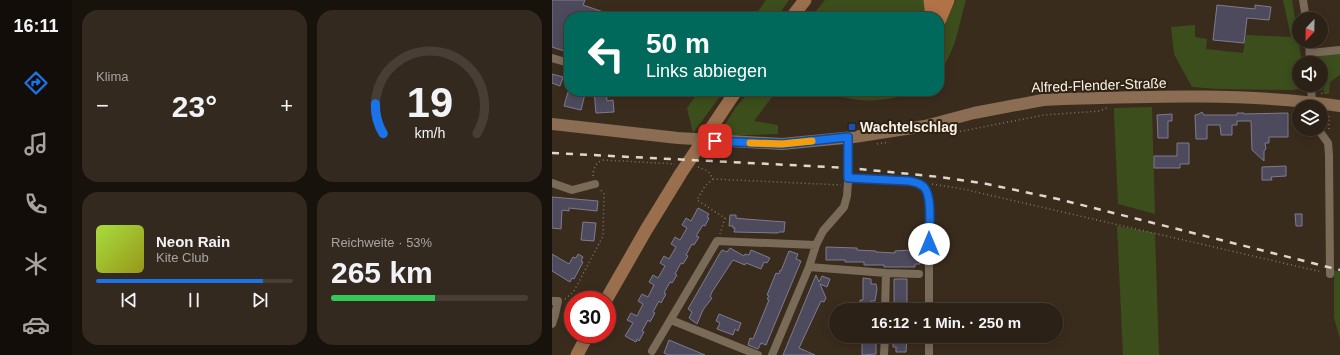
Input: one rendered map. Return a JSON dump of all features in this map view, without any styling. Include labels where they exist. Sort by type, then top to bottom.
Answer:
[{"type":"highway","points":[[932,0],[933,12]]},
{"type":"highway","points":[[942,12],[947,0]]},
{"type":"main road","points":[[796,12],[805,0]]},
{"type":"main road","points":[[611,291],[681,168],[733,96]]},
{"type":"main road","points":[[577,355],[583,343]]},
{"type":"street","points":[[1303,0],[1305,12]]},
{"type":"street","points":[[1310,48],[1310,53],[1340,50]]},
{"type":"street","points":[[552,58],[564,62]]},
{"type":"street","name":"Alfred-Flender-Straße","points":[[552,124],[678,138],[782,144],[848,137],[925,126],[974,113],[1043,100],[1246,97],[1292,101]]},
{"type":"street","points":[[1323,136],[1328,143],[1330,155],[1330,274]]},
{"type":"street","points":[[772,355],[809,267],[816,245],[823,231],[844,207],[847,196],[848,182],[848,137]]},
{"type":"street","points":[[848,182],[909,181],[916,182],[923,186],[927,191],[929,199],[929,303]]},
{"type":"street","points":[[552,183],[572,190],[595,184]]},
{"type":"street","points":[[652,351],[717,241],[816,245]]},
{"type":"street","points":[[809,267],[919,274]]},
{"type":"street","points":[[885,303],[886,273]]},
{"type":"street","points":[[552,324],[555,315],[555,301]]},
{"type":"street","points":[[671,320],[758,355]]},
{"type":"street","points":[[884,355],[885,343]]},
{"type":"street","points":[[929,343],[929,355]]},
{"type":"path","points":[[1327,136],[1328,143]]},
{"type":"path","points":[[555,301],[567,298],[574,291],[602,236],[604,194],[595,184],[592,175],[594,168],[600,160],[681,168]]},
{"type":"path","points":[[696,166],[708,171],[714,179]]},
{"type":"path","points":[[717,241],[725,218],[697,200],[705,186],[714,179],[848,182]]},
{"type":"path","points":[[923,186],[934,184],[964,189],[1330,274]]},
{"type":"green space","points":[[766,0],[789,0],[781,12],[758,12]]},
{"type":"green space","points":[[825,0],[925,0],[927,12],[815,12]]},
{"type":"green space","points":[[956,0],[966,0],[953,47],[944,65],[944,27]]},
{"type":"green space","points":[[1283,0],[1292,0],[1294,12],[1292,12],[1292,48],[1300,48],[1301,56],[1292,56],[1292,90],[1192,87],[1174,54],[1171,27],[1195,25],[1195,37],[1207,39],[1206,49],[1243,53],[1246,35],[1291,37]]},
{"type":"green space","points":[[1340,53],[1340,75],[1330,82],[1329,94],[1324,94],[1324,92],[1328,92],[1328,56],[1319,56]]},
{"type":"green space","points":[[695,96],[720,96],[693,133],[687,108]]},
{"type":"green space","points":[[746,96],[773,96],[754,121],[778,125],[778,134],[718,136],[736,107]]},
{"type":"green space","points":[[842,96],[902,96],[883,100],[860,100]]},
{"type":"green space","points":[[1152,107],[1155,214],[1118,204],[1114,114],[1114,108]]},
{"type":"green space","points":[[1117,226],[1155,233],[1159,355],[1123,355]]},
{"type":"green space","points":[[1334,270],[1340,272],[1340,339],[1334,318]]},
{"type":"building","points":[[552,0],[585,0],[583,5],[603,12],[564,12],[564,51],[552,47]]},
{"type":"building","points":[[1217,5],[1255,9],[1255,5],[1271,7],[1269,20],[1247,18],[1244,43],[1213,40]]},
{"type":"building","points":[[552,74],[563,77],[560,86],[552,83]]},
{"type":"building","points":[[567,96],[584,96],[581,110],[564,106]]},
{"type":"building","points":[[594,96],[606,96],[607,101],[613,100],[614,112],[596,113]]},
{"type":"building","points":[[1202,112],[1204,115],[1237,115],[1237,113],[1288,113],[1288,137],[1269,137],[1269,143],[1265,143],[1266,149],[1264,151],[1264,161],[1252,150],[1251,121],[1237,121],[1237,125],[1232,125],[1232,135],[1221,135],[1220,125],[1207,125],[1207,139],[1196,139],[1195,115]]},
{"type":"building","points":[[1172,114],[1172,121],[1168,121],[1168,138],[1158,138],[1157,115]]},
{"type":"building","points":[[1177,143],[1189,143],[1189,164],[1180,164],[1180,168],[1154,168],[1154,156],[1177,156]]},
{"type":"building","points":[[1286,166],[1286,176],[1271,177],[1272,180],[1262,180],[1262,167]]},
{"type":"building","points":[[552,197],[598,201],[597,211],[569,208],[569,211],[562,210],[561,229],[552,228]]},
{"type":"building","points":[[698,208],[709,214],[707,217],[709,218],[705,226],[703,225],[696,236],[699,237],[694,245],[692,244],[686,255],[688,256],[683,264],[681,263],[675,274],[677,275],[672,283],[670,282],[661,303],[659,301],[650,322],[648,320],[639,341],[637,339],[636,342],[625,336],[633,323],[627,320],[631,313],[637,316],[643,304],[638,301],[642,294],[648,297],[654,285],[649,282],[653,275],[658,278],[665,266],[660,263],[664,256],[669,259],[676,247],[671,244],[675,237],[680,240],[687,228],[682,225],[686,218],[691,221]]},
{"type":"building","points":[[1295,214],[1302,214],[1302,226],[1296,226]]},
{"type":"building","points":[[730,215],[736,215],[736,218],[785,222],[784,232],[734,232],[735,228],[733,228],[733,226],[729,226]]},
{"type":"building","points":[[583,222],[596,223],[594,241],[581,240]]},
{"type":"building","points":[[826,247],[857,248],[857,250],[895,253],[895,251],[911,250],[911,255],[920,255],[920,264],[915,264],[915,267],[884,267],[884,265],[864,265],[864,262],[826,260]]},
{"type":"building","points":[[730,248],[744,256],[745,254],[749,255],[751,250],[770,258],[767,263],[764,262],[761,269],[733,260],[712,292],[710,297],[712,298],[703,310],[697,324],[689,318],[692,312],[688,309],[722,250],[727,252]]},
{"type":"building","points":[[789,251],[798,254],[796,259],[801,261],[766,345],[761,343],[758,349],[748,345],[750,338],[753,339],[769,300],[767,299],[769,296],[767,295],[776,273],[779,274],[780,270],[781,271]]},
{"type":"building","points":[[552,254],[569,264],[573,257],[576,258],[578,254],[583,257],[581,261],[583,262],[574,279],[572,278],[570,282],[552,271]]},
{"type":"building","points":[[816,275],[819,282],[822,276],[830,279],[827,287],[820,284],[826,298],[824,302],[821,301],[799,348],[815,355],[783,355]]},
{"type":"building","points":[[863,278],[871,279],[871,284],[876,284],[877,289],[875,301],[871,301],[871,303],[860,303],[860,300],[863,300]]},
{"type":"building","points":[[894,279],[907,279],[907,303],[894,303]]},
{"type":"building","points":[[719,314],[741,323],[738,331],[735,329],[733,335],[717,329],[720,323],[716,321]]},
{"type":"building","points":[[669,340],[705,355],[668,355],[664,353]]},
{"type":"building","points":[[862,343],[876,343],[876,354],[862,355]]},
{"type":"building","points":[[893,343],[907,343],[906,352],[896,352],[896,347],[893,347]]},
{"type":"railway","points":[[552,153],[849,168],[940,177],[982,183],[1058,199],[1340,270]]},
{"type":"slow traffic","points":[[750,143],[782,144],[812,141]]},
{"type":"place","name":"Wachtelschlag","points":[[852,127]]},
{"type":"route","points":[[715,141],[782,144],[848,137],[848,178],[916,182],[923,186],[927,191],[929,199],[929,244]]}]
